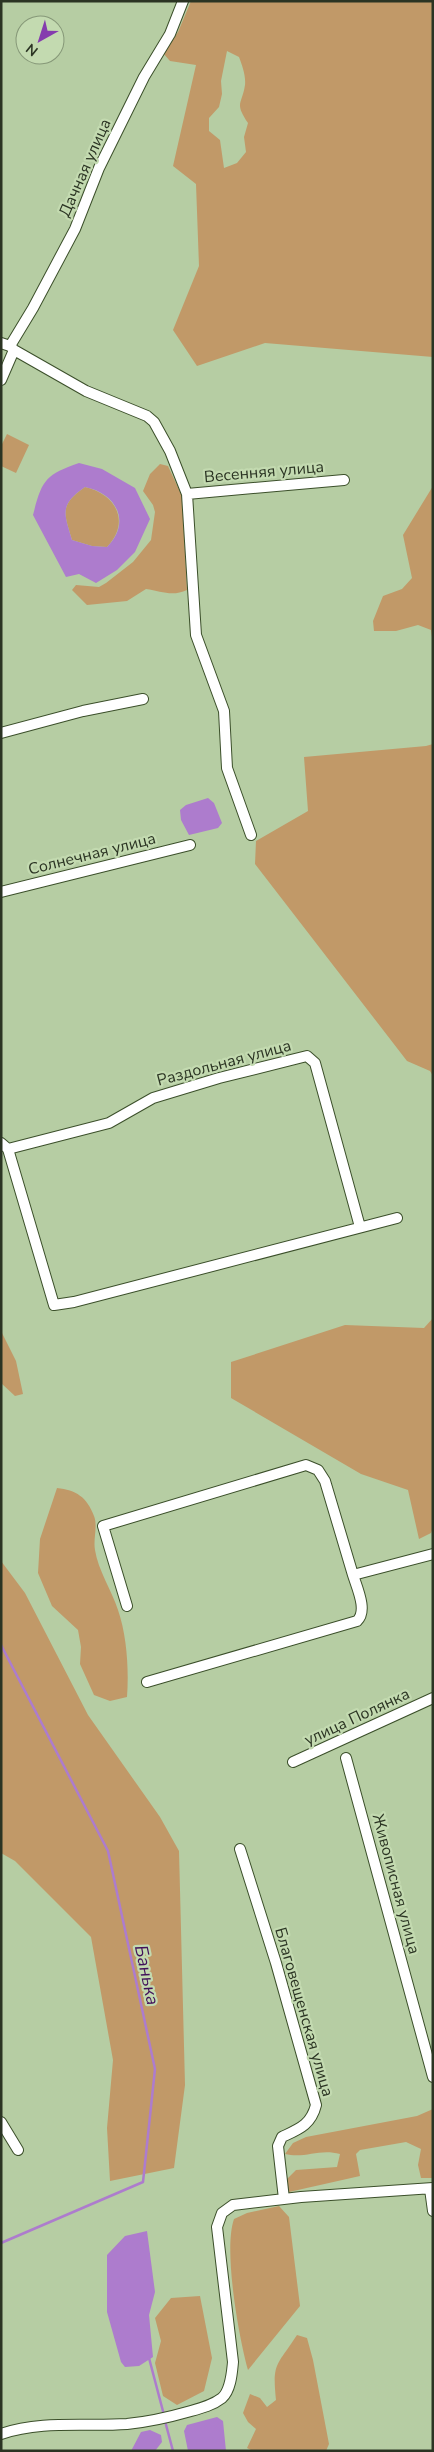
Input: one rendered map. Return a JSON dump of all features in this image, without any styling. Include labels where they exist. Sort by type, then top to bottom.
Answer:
[{"type":"street","name":"Дачная улица","points":[[1,380],[8,346],[33,308],[75,229],[99,168],[144,77],[170,34],[183,1]]},
{"type":"street","points":[[8,346],[86,391],[147,416],[154,422],[170,451],[187,494],[196,635],[224,711],[227,768],[251,835]]},
{"type":"street","name":"Весенняя улица","points":[[187,494],[344,480]]},
{"type":"street","points":[[1,733],[144,698]]},
{"type":"street","name":"Солнечная улица","points":[[1,892],[190,845]]},
{"type":"street","name":"Раздольная улица","points":[[5,1146],[109,1123],[153,1098],[219,1078],[307,1056],[315,1063],[360,1227]]},
{"type":"street","points":[[5,1146],[54,1305],[74,1302],[397,1218]]},
{"type":"street","points":[[127,1606],[103,1526],[306,1465],[318,1470],[325,1481],[363,1610],[362,1617],[357,1621],[147,1682]]},
{"type":"street","points":[[353,1575],[433,1554]]},
{"type":"street","name":"улица Полянка","points":[[293,1762],[433,1698]]},
{"type":"street","name":"Живописная улица","points":[[346,1758],[433,2077]]},
{"type":"street","name":"Благовещенская улица","points":[[240,1849],[276,1963],[316,2105],[313,2116],[306,2125],[282,2137],[278,2146],[284,2199]]},
{"type":"street","points":[[1,2122],[18,2150]]},
{"type":"street","points":[[1,2434],[17,2429],[53,2425],[127,2424],[159,2419],[212,2404],[224,2396],[231,2377],[233,2362],[217,2227],[219,2219],[227,2208],[233,2205],[284,2199],[431,2188],[433,2211]]},
{"type":"shaded area","points":[[191,1],[433,1],[433,357],[265,343],[197,366],[173,330],[199,266],[196,184],[173,166],[196,65],[170,61],[163,53],[178,32]],"holes":[[[227,51],[239,57],[245,78],[240,107],[248,123],[244,137],[246,152],[237,163],[224,168],[220,140],[209,131],[209,118],[219,107],[222,94],[221,81]]]},
{"type":"shaded area","points":[[7,434],[29,445],[16,473],[1,466],[1,446]]},
{"type":"shaded area","points":[[79,463],[102,469],[135,488],[150,519],[135,552],[117,570],[96,583],[79,574],[66,577],[33,515],[39,494],[47,480],[59,471]],"holes":[[[85,487],[96,490],[112,502],[117,510],[119,519],[115,537],[107,547],[92,546],[72,540],[67,523],[66,510],[71,499]]]},
{"type":"shaded area","points":[[160,464],[168,466],[182,496],[187,590],[166,593],[146,589],[127,601],[87,605],[72,590],[76,585],[99,587],[106,583],[133,562],[151,540],[155,512],[153,505],[143,491],[150,474]]},
{"type":"shaded area","points":[[433,486],[433,644],[431,630],[418,625],[396,631],[374,631],[373,621],[383,596],[402,589],[412,578],[403,535]]},
{"type":"shaded area","points":[[85,487],[105,496],[117,510],[118,528],[114,538],[107,547],[92,546],[72,540],[66,516],[67,505]]},
{"type":"shaded area","points":[[433,744],[433,1076],[430,1071],[407,1061],[255,864],[256,841],[308,811],[304,757]]},
{"type":"shaded area","points":[[208,798],[214,803],[222,823],[218,828],[189,835],[181,820],[180,810],[186,805]]},
{"type":"shaded area","points":[[433,1318],[433,1528],[431,1533],[419,1539],[408,1490],[361,1474],[231,1398],[231,1362],[345,1325],[424,1328]]},
{"type":"shaded area","points":[[1,1331],[16,1361],[23,1394],[15,1396],[1,1383]]},
{"type":"shaded area","points":[[57,1488],[75,1493],[84,1499],[94,1516],[97,1558],[121,1620],[128,1676],[127,1697],[110,1701],[94,1695],[80,1664],[81,1647],[78,1630],[52,1606],[38,1573],[40,1539]]},
{"type":"shaded area","points":[[1,1561],[25,1593],[88,1715],[160,1817],[179,1851],[185,2085],[174,2168],[110,2181],[107,2128],[113,2060],[91,1937],[15,1861],[1,1853]]},
{"type":"shaded area","points":[[433,2109],[433,2178],[421,2178],[418,2165],[421,2149],[406,2142],[360,2150],[356,2154],[360,2176],[289,2192],[285,2186],[286,2180],[296,2170],[337,2167],[340,2154],[325,2152],[299,2155],[285,2154],[293,2143],[306,2137],[417,2116]]},
{"type":"shaded area","points":[[279,2206],[289,2217],[300,2306],[248,2370],[233,2294],[230,2251],[231,2233],[234,2219],[247,2213]]},
{"type":"shaded area","points":[[147,2231],[155,2292],[149,2315],[153,2357],[139,2366],[125,2367],[121,2362],[107,2312],[107,2255],[125,2236]]},
{"type":"shaded area","points":[[200,2296],[212,2358],[204,2391],[177,2405],[163,2396],[155,2363],[161,2341],[155,2318],[171,2298]]},
{"type":"shaded area","points":[[297,2335],[307,2338],[329,2444],[326,2451],[253,2451],[247,2448],[256,2429],[248,2422],[243,2413],[250,2394],[260,2398],[267,2407],[276,2400],[275,2378],[277,2365]]},
{"type":"shaded area","points":[[217,2417],[223,2421],[226,2451],[188,2451],[184,2431],[187,2425]]},
{"type":"shaded area","points":[[150,2430],[161,2435],[162,2442],[155,2451],[131,2451],[141,2432]]},
{"type":"waterway","name":"Банька","points":[[1,1645],[108,1851],[155,2069],[143,2182],[1,2243]]},
{"type":"waterway","points":[[149,2358],[164,2415]]},
{"type":"waterway","points":[[165,2421],[173,2451]]}]
